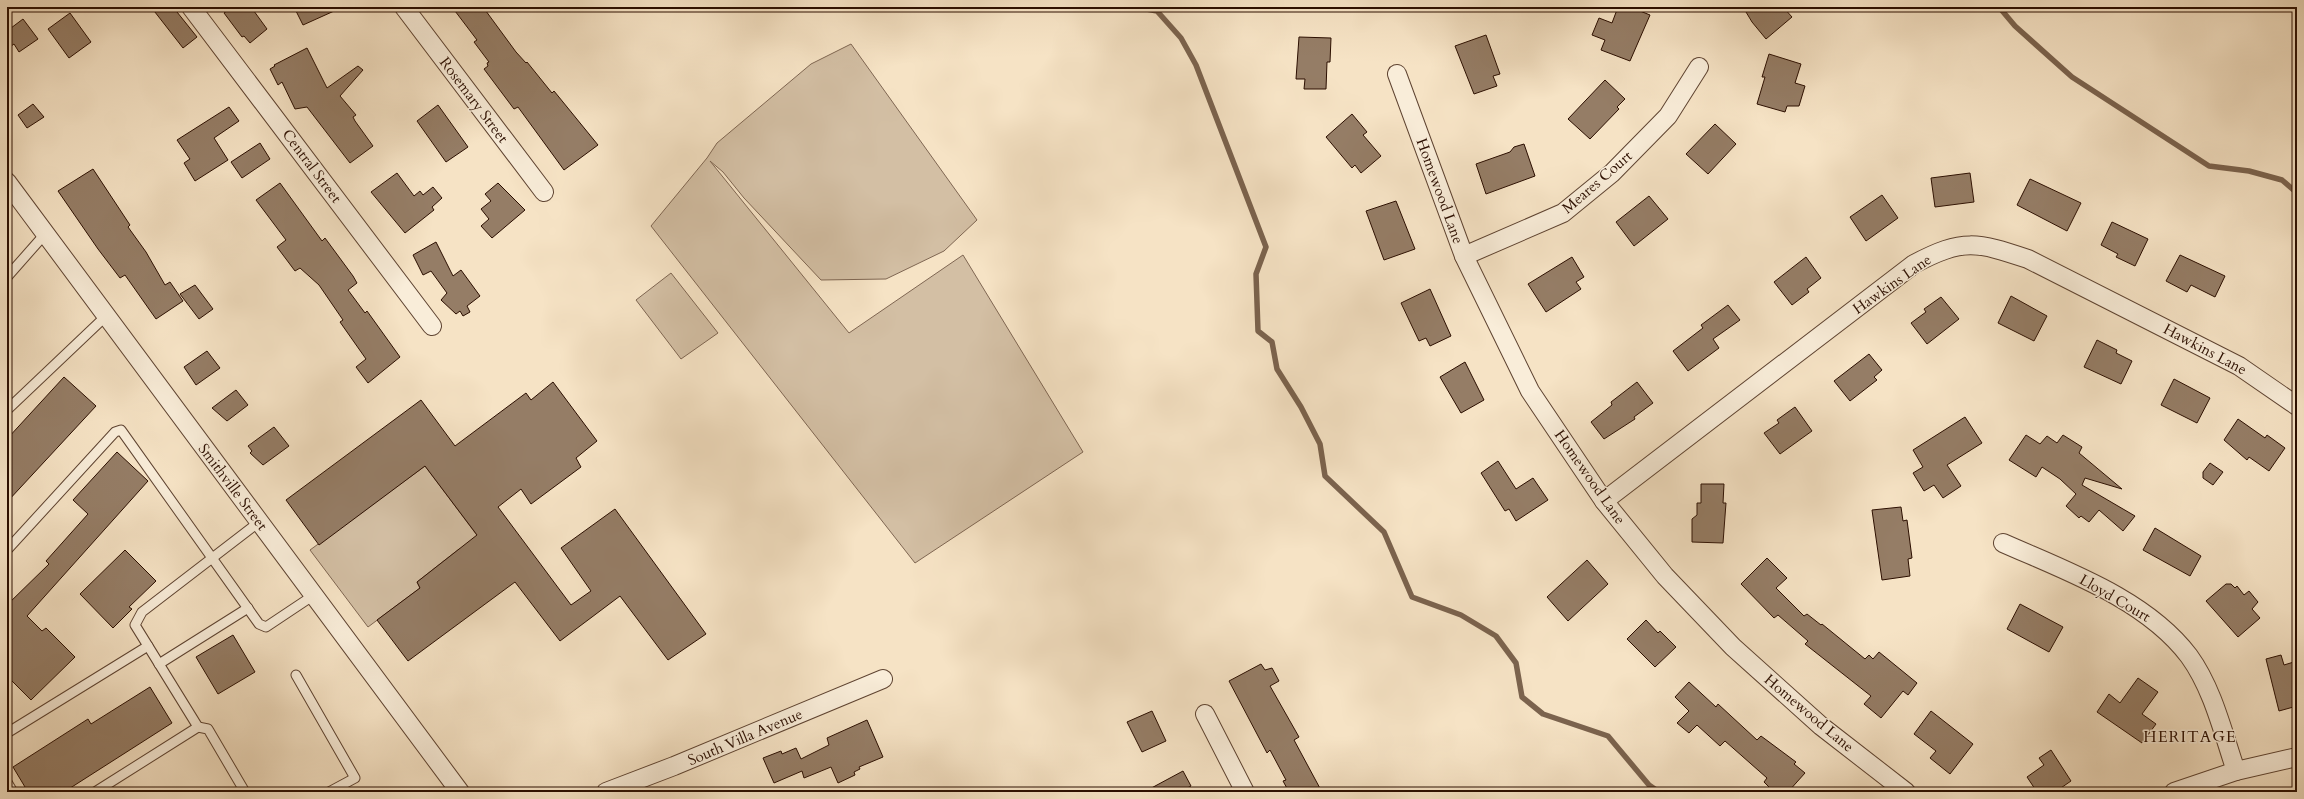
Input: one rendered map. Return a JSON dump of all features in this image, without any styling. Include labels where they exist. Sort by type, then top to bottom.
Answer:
[{"type":"street","name":"Central Street","points":[[192,7],[432,326]]},
{"type":"street","name":"Rosemary Street","points":[[404,7],[544,192]]},
{"type":"street","name":"Meares Court","points":[[1464,256],[1562,213],[1612,173],[1668,116],[1699,67]]},
{"type":"street","name":"Homewood Lane","points":[[1397,74],[1464,256],[1530,391],[1604,501],[1665,576],[1733,647],[1821,726],[1906,792]]},
{"type":"street","name":"Smithville Street","points":[[7,182],[460,792]]},
{"type":"street","name":"Hawkins Lane","points":[[1604,501],[1914,264],[1937,252],[1962,245],[1992,247],[2028,259],[2239,366],[2297,406]]},
{"type":"street","name":"Lloyd Court","points":[[2003,543],[2077,576],[2136,607],[2161,625],[2189,656],[2206,687],[2236,771]]},
{"type":"street","name":"South Villa Avenue","points":[[606,792],[674,766],[883,679]]},
{"type":"street","points":[[1205,714],[1245,792]]},
{"type":"street","points":[[2174,792],[2236,771],[2297,757]]},
{"type":"lane","points":[[7,277],[45,234]]},
{"type":"lane","points":[[7,410],[106,316]]},
{"type":"lane","points":[[7,550],[114,432],[121,430],[259,624],[266,626],[314,595]]},
{"type":"lane","points":[[198,727],[135,625],[142,612],[259,522]]},
{"type":"lane","points":[[159,664],[248,608]]},
{"type":"lane","points":[[7,733],[148,646]]},
{"type":"lane","points":[[296,675],[356,778],[329,792]]},
{"type":"lane","points":[[95,792],[198,727],[208,729],[245,792]]},
{"type":"lane","points":[[7,782],[13,792]]},
{"type":"shaded area","points":[[851,44],[977,220],[944,251],[886,279],[821,280],[744,198],[723,172],[710,161],[849,333],[963,255],[1083,452],[915,563],[651,226],[707,158],[717,143],[811,64]]},
{"type":"shaded area","points":[[671,273],[718,333],[681,359],[636,300]]},
{"type":"shaded area","points":[[425,466],[482,542],[459,549],[417,582],[420,588],[368,627],[310,550]]},
{"type":"building","points":[[151,7],[173,7],[197,37],[183,48]]},
{"type":"building","points":[[232,7],[251,7],[267,29],[250,43],[244,36],[242,37],[224,13]]},
{"type":"building","points":[[294,7],[343,7],[303,25]]},
{"type":"building","points":[[452,7],[483,7],[516,52],[526,63],[527,62],[552,93],[554,91],[598,145],[564,170],[518,107],[514,109],[484,69],[488,66],[487,63],[489,62],[474,42],[477,40]]},
{"type":"building","points":[[1618,7],[1630,7],[1650,15],[1630,61],[1601,50],[1605,40],[1592,35],[1599,18],[1612,23]]},
{"type":"building","points":[[1743,7],[1783,7],[1792,17],[1766,39],[1752,22]]},
{"type":"building","points":[[70,13],[91,42],[69,58],[48,29]]},
{"type":"building","points":[[23,19],[38,39],[19,52],[14,44],[7,49],[7,31]]},
{"type":"building","points":[[1486,35],[1500,74],[1493,76],[1497,86],[1474,94],[1455,46]]},
{"type":"building","points":[[1299,37],[1331,38],[1330,62],[1327,62],[1326,89],[1304,89],[1305,79],[1296,79]]},
{"type":"building","points":[[307,48],[327,88],[358,66],[363,70],[340,96],[356,115],[353,117],[355,121],[373,146],[350,163],[307,107],[295,109],[282,82],[278,85],[270,69],[275,66],[274,65]]},
{"type":"building","points":[[1769,54],[1801,64],[1795,83],[1805,86],[1799,106],[1787,106],[1785,112],[1757,104],[1765,77],[1762,77]]},
{"type":"building","points":[[1605,80],[1625,99],[1617,107],[1619,109],[1590,139],[1568,119]]},
{"type":"building","points":[[33,104],[44,117],[27,128],[18,115]]},
{"type":"building","points":[[438,105],[468,147],[446,162],[417,121]]},
{"type":"building","points":[[229,107],[239,121],[214,138],[228,160],[195,181],[184,163],[190,159],[177,140]]},
{"type":"building","points":[[1352,114],[1367,132],[1363,135],[1381,156],[1361,173],[1355,165],[1352,168],[1326,137]]},
{"type":"building","points":[[1715,124],[1736,144],[1708,174],[1686,154]]},
{"type":"building","points":[[260,143],[270,159],[242,178],[231,162]]},
{"type":"building","points":[[1524,144],[1535,176],[1486,194],[1476,164],[1510,152],[1514,147]]},
{"type":"building","points":[[93,169],[130,225],[128,227],[146,252],[165,285],[170,282],[183,301],[156,319],[125,275],[120,278],[58,191]]},
{"type":"building","points":[[397,173],[414,196],[420,191],[423,195],[433,187],[442,198],[432,207],[434,210],[405,233],[371,192]]},
{"type":"building","points":[[1970,173],[1974,202],[1935,207],[1931,178]]},
{"type":"building","points":[[2030,179],[2081,203],[2067,231],[2017,205]]},
{"type":"building","points":[[280,183],[322,241],[325,238],[353,276],[357,283],[348,290],[365,313],[367,311],[400,357],[368,383],[356,367],[366,359],[340,322],[343,320],[319,285],[300,268],[295,271],[277,247],[286,240],[256,200]]},
{"type":"building","points":[[498,183],[525,210],[492,238],[481,226],[489,219],[481,209],[491,201],[485,194]]},
{"type":"building","points":[[1882,195],[1898,218],[1866,241],[1850,217]]},
{"type":"building","points":[[1649,196],[1668,219],[1634,246],[1616,222]]},
{"type":"building","points":[[1396,201],[1415,249],[1384,260],[1366,211]]},
{"type":"building","points":[[2112,222],[2148,239],[2135,266],[2116,257],[2118,254],[2101,245]]},
{"type":"building","points":[[436,242],[453,276],[461,270],[480,296],[467,306],[470,312],[463,316],[460,311],[456,314],[441,300],[447,293],[431,271],[423,275],[413,255]]},
{"type":"building","points":[[2180,255],[2225,276],[2215,297],[2191,285],[2187,292],[2166,281]]},
{"type":"building","points":[[1572,257],[1584,277],[1576,282],[1581,289],[1546,312],[1528,284]]},
{"type":"building","points":[[1806,257],[1821,278],[1807,289],[1809,292],[1792,305],[1774,282]]},
{"type":"building","points":[[195,285],[213,309],[199,319],[180,294]]},
{"type":"building","points":[[1430,289],[1451,336],[1430,346],[1426,338],[1419,341],[1401,303]]},
{"type":"building","points":[[2011,296],[2047,316],[2034,341],[1998,323]]},
{"type":"building","points":[[1941,297],[1959,319],[1927,344],[1911,323],[1926,312],[1924,309]]},
{"type":"building","points":[[1728,305],[1740,320],[1713,339],[1719,348],[1688,371],[1673,351],[1703,328],[1701,325]]},
{"type":"building","points":[[2097,340],[2117,350],[2116,353],[2132,361],[2121,384],[2084,367]]},
{"type":"building","points":[[207,351],[220,368],[196,385],[184,367]]},
{"type":"building","points":[[1869,354],[1882,370],[1874,377],[1877,380],[1850,401],[1834,381]]},
{"type":"building","points":[[1465,362],[1484,400],[1461,413],[1440,377]]},
{"type":"building","points":[[64,377],[96,406],[7,502],[7,439]]},
{"type":"building","points":[[2174,379],[2210,398],[2197,423],[2161,405]]},
{"type":"building","points":[[553,382],[597,441],[576,458],[581,467],[531,504],[521,489],[498,507],[571,605],[591,591],[561,548],[615,509],[706,634],[668,660],[620,596],[560,641],[515,582],[408,661],[377,620],[420,588],[417,582],[477,535],[425,466],[319,545],[286,500],[421,400],[455,446],[526,393],[531,400]]},
{"type":"building","points":[[1637,382],[1653,403],[1634,417],[1635,419],[1604,439],[1591,422],[1612,405],[1611,402]]},
{"type":"building","points":[[236,390],[248,405],[227,421],[212,408]]},
{"type":"building","points":[[1795,407],[1812,431],[1780,454],[1764,433],[1779,423],[1777,420]]},
{"type":"building","points":[[1965,417],[1982,443],[1947,465],[1961,486],[1943,498],[1934,485],[1924,491],[1913,473],[1923,467],[1913,450]]},
{"type":"building","points":[[2238,419],[2265,438],[2267,435],[2285,448],[2269,471],[2249,457],[2247,460],[2224,440]]},
{"type":"building","points":[[274,427],[289,446],[263,465],[250,453],[252,451],[248,446]]},
{"type":"building","points":[[2026,435],[2040,444],[2047,436],[2057,443],[2063,435],[2082,447],[2079,453],[2122,489],[2085,478],[2082,485],[2135,516],[2123,531],[2099,510],[2089,522],[2081,516],[2079,518],[2066,506],[2076,494],[2060,479],[2042,467],[2036,477],[2009,460]]},
{"type":"building","points":[[117,452],[148,481],[27,616],[42,631],[46,628],[75,657],[31,700],[7,676],[7,605],[49,564],[46,561],[88,514],[73,500]]},
{"type":"building","points":[[1498,461],[1516,489],[1533,478],[1548,500],[1516,521],[1509,509],[1505,511],[1481,473]]},
{"type":"building","points":[[2210,463],[2223,472],[2213,485],[2203,478],[2203,472]]},
{"type":"building","points":[[1701,484],[1724,484],[1723,503],[1726,503],[1723,543],[1692,542],[1692,519],[1697,515],[1697,503],[1701,503]]},
{"type":"building","points":[[1901,507],[1903,521],[1907,520],[1912,558],[1908,559],[1910,576],[1882,580],[1872,510]]},
{"type":"building","points":[[2155,528],[2201,556],[2190,576],[2143,550]]},
{"type":"building","points":[[125,550],[156,581],[129,607],[132,609],[113,628],[80,594]]},
{"type":"building","points":[[1767,558],[1787,578],[1776,588],[1804,616],[1807,614],[1821,625],[1822,624],[1865,659],[1869,655],[1873,659],[1879,652],[1917,683],[1908,695],[1903,691],[1881,718],[1864,704],[1871,696],[1805,644],[1808,641],[1778,615],[1774,618],[1741,584]]},
{"type":"building","points":[[1587,560],[1608,584],[1568,621],[1547,597]]},
{"type":"building","points":[[2226,584],[2231,584],[2235,588],[2237,586],[2244,595],[2249,591],[2258,602],[2252,609],[2260,618],[2238,637],[2206,601]]},
{"type":"building","points":[[2020,604],[2063,627],[2049,652],[2007,629]]},
{"type":"building","points":[[1646,620],[1658,633],[1660,631],[1676,647],[1655,667],[1627,639]]},
{"type":"building","points":[[233,635],[255,672],[218,694],[196,657]]},
{"type":"building","points":[[2281,655],[2284,665],[2297,661],[2297,706],[2279,711],[2266,659]]},
{"type":"building","points":[[1261,664],[1265,670],[1272,668],[1279,681],[1270,686],[1299,737],[1294,740],[1322,792],[1289,792],[1283,781],[1286,780],[1270,750],[1267,753],[1229,681]]},
{"type":"building","points":[[2138,678],[2158,692],[2142,714],[2156,724],[2142,743],[2097,712],[2109,694],[2120,703]]},
{"type":"building","points":[[1689,682],[1716,707],[1718,704],[1757,740],[1761,736],[1796,762],[1794,764],[1805,773],[1788,792],[1774,792],[1764,782],[1767,778],[1725,741],[1720,746],[1697,725],[1689,733],[1677,723],[1689,711],[1675,697]]},
{"type":"building","points":[[150,687],[172,723],[64,792],[28,792],[13,767],[88,719],[91,724]]},
{"type":"building","points":[[1152,711],[1166,741],[1142,752],[1127,722]]},
{"type":"building","points":[[1931,711],[1973,744],[1950,774],[1930,758],[1936,751],[1914,734]]},
{"type":"building","points":[[867,720],[883,757],[859,767],[860,769],[854,772],[855,775],[838,783],[831,767],[804,778],[802,771],[774,783],[763,758],[781,751],[782,754],[796,748],[801,759],[829,745],[827,738]]},
{"type":"building","points":[[2051,750],[2071,781],[2055,792],[2037,792],[2027,777],[2044,765],[2039,758]]},
{"type":"building","points":[[1183,771],[1191,786],[1180,792],[1144,792]]},
{"type":"waterway","points":[[1136,7],[1157,11],[1181,38],[1196,65],[1266,247],[1256,274],[1258,331],[1272,342],[1277,369],[1301,407],[1320,444],[1325,476],[1384,532],[1412,597],[1461,615],[1496,636],[1516,663],[1522,697],[1543,714],[1608,736],[1649,785],[1659,792]]},
{"type":"waterway","points":[[1999,7],[2015,26],[2072,77],[2209,166],[2249,171],[2282,180],[2297,193]]},
{"type":"district","name":"HERITAGE","points":[[2190,736]]}]
